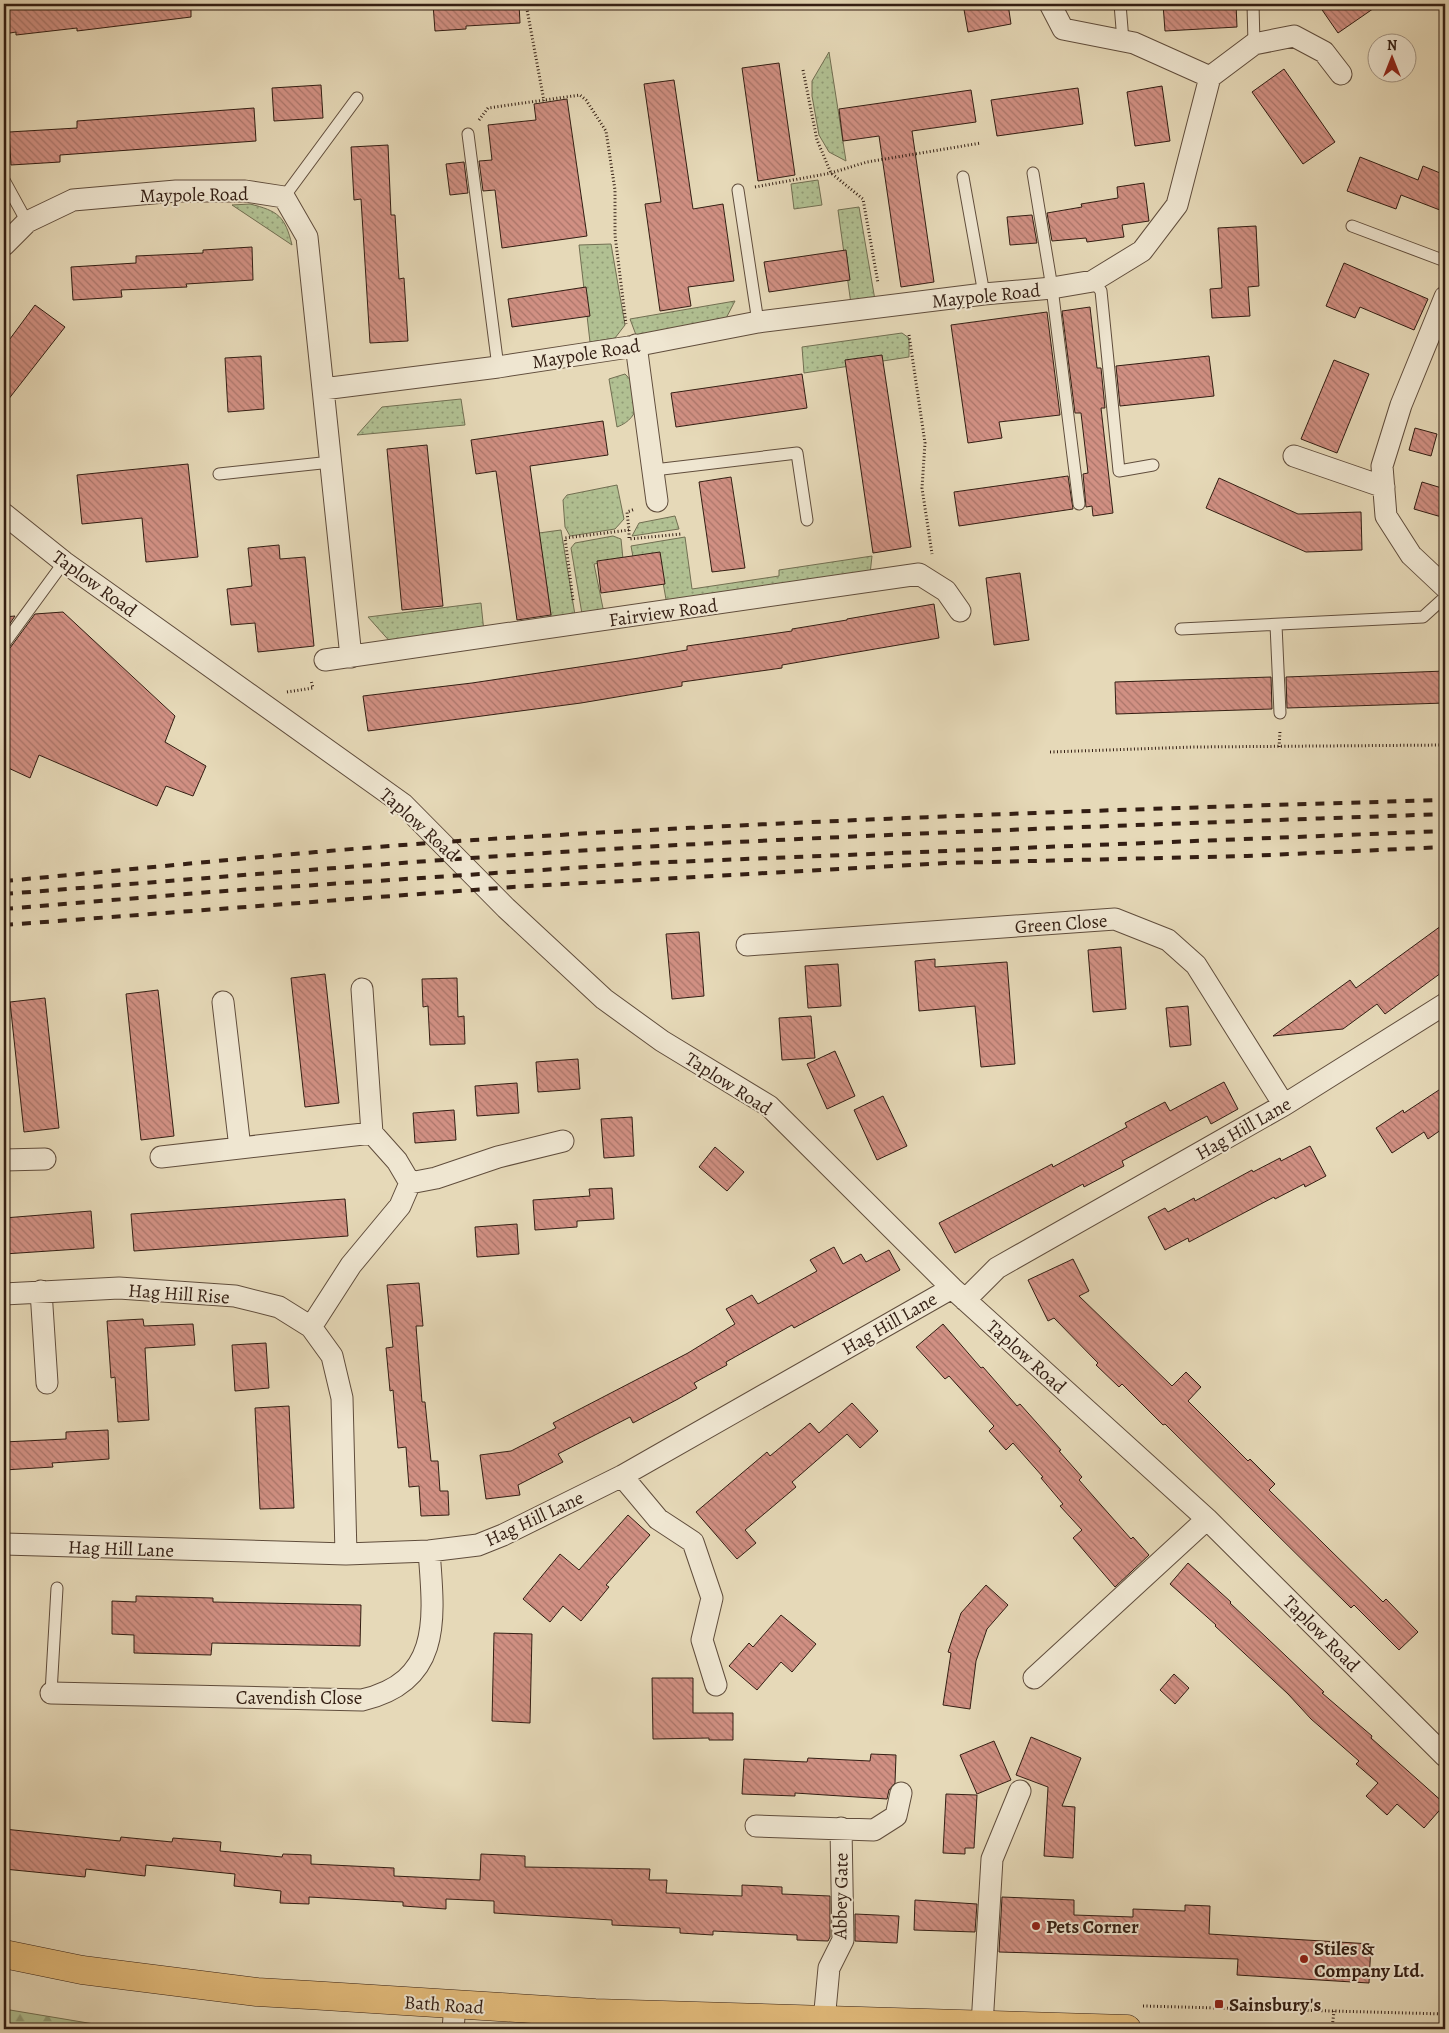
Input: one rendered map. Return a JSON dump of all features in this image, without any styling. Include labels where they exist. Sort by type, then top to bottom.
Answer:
[{"type":"main road","name":"Bath Road","points":[[4,1954],[82,1970],[454,2017],[596,2013],[918,2026],[982,2025],[1054,2028],[1131,2018]]},
{"type":"street","points":[[1050,4],[1063,29],[1134,43],[1210,77],[1254,44],[1294,36],[1324,52],[1340,74]]},
{"type":"street","name":"Maypole Road","points":[[323,390],[498,367],[632,346],[758,322],[984,294],[1052,288],[1093,281],[1142,251],[1177,205],[1210,77]]},
{"type":"street","name":"Maypole Road","points":[[4,245],[27,222],[73,200],[176,191],[245,190],[284,198]]},
{"type":"street","points":[[284,198],[307,237],[351,657]]},
{"type":"street","points":[[1445,297],[1398,414],[1382,466],[1386,516],[1411,556],[1445,587]]},
{"type":"street","points":[[632,346],[654,470],[657,501]]},
{"type":"street","points":[[1294,456],[1384,487]]},
{"type":"street","name":"Taplow Road","points":[[4,514],[64,562],[403,804],[506,908],[604,999],[662,1041],[769,1106],[959,1294],[1207,1519],[1445,1756]]},
{"type":"street","name":"Fairview Road","points":[[326,660],[919,574],[946,590],[960,611]]},
{"type":"street","name":"Green Close","points":[[747,945],[1115,919],[1168,940],[1196,965],[1284,1105]]},
{"type":"street","points":[[362,989],[372,1133],[398,1161],[410,1182]]},
{"type":"street","points":[[223,1002],[240,1148]]},
{"type":"street","name":"Hag Hill Lane","points":[[4,1544],[346,1554],[454,1549],[486,1542],[622,1476],[959,1294],[997,1268],[1284,1105],[1445,1004]]},
{"type":"street","points":[[161,1158],[372,1133]]},
{"type":"street","points":[[410,1182],[436,1178],[498,1158],[563,1141]]},
{"type":"street","points":[[4,1160],[46,1159]]},
{"type":"street","points":[[311,1326],[351,1265],[400,1206],[410,1182]]},
{"type":"street","name":"Hag Hill Rise","points":[[4,1294],[119,1288],[235,1296],[279,1307],[311,1326],[332,1356],[342,1398],[346,1554]]},
{"type":"street","points":[[41,1292],[47,1383]]},
{"type":"street","points":[[622,1476],[658,1519],[693,1542],[712,1598],[702,1640],[716,1685]]},
{"type":"street","points":[[1034,1678],[1207,1519]]},
{"type":"street","name":"Cavendish Close","points":[[51,1693],[362,1700],[377,1696],[406,1680],[417,1669],[424,1656],[432,1627],[433,1610],[429,1551]]},
{"type":"street","points":[[982,2025],[992,1859],[1020,1791]]},
{"type":"street","name":"Abbey Gate","points":[[756,1826],[874,1830],[896,1816],[901,1793]]},
{"type":"street","name":"Abbey Gate","points":[[824,2021],[829,1968],[843,1940],[841,1828]]},
{"type":"lane","points":[[1120,4],[1123,41]]},
{"type":"lane","points":[[1253,4],[1254,44]]},
{"type":"lane","points":[[284,198],[357,98]]},
{"type":"lane","points":[[468,134],[498,367]]},
{"type":"lane","points":[[1033,173],[1052,288],[1079,504]]},
{"type":"lane","points":[[963,177],[984,294]]},
{"type":"lane","points":[[4,180],[27,222]]},
{"type":"lane","points":[[738,190],[758,322]]},
{"type":"lane","points":[[1352,226],[1445,261]]},
{"type":"lane","points":[[1093,281],[1101,291],[1119,471],[1153,465]]},
{"type":"lane","points":[[654,470],[797,453],[807,520]]},
{"type":"lane","points":[[219,474],[331,462]]},
{"type":"lane","points":[[4,644],[64,562]]},
{"type":"lane","points":[[1181,629],[1423,617],[1445,597]]},
{"type":"lane","points":[[1276,625],[1280,713]]},
{"type":"lane","points":[[51,1693],[56,1588]]},
{"type":"path","points":[[526,4],[544,101]]},
{"type":"path","points":[[803,70],[817,140],[831,173],[863,199],[882,307]]},
{"type":"path","points":[[468,134],[488,108],[580,95],[586,100],[606,131],[615,190],[615,236],[632,346]]},
{"type":"path","points":[[738,190],[831,173],[867,162],[981,142]]},
{"type":"path","points":[[909,334],[925,444],[922,488],[930,550],[946,590]]},
{"type":"path","points":[[657,501],[627,512],[629,539],[681,534]]},
{"type":"path","points":[[574,604],[565,538],[629,530]]},
{"type":"path","points":[[256,699],[258,688],[278,694],[312,688],[309,662],[326,660]]},
{"type":"path","points":[[1050,752],[1445,745]]},
{"type":"path","points":[[1332,2029],[1334,2011]]},
{"type":"path","points":[[1131,2018],[1334,2011],[1445,2014]]},
{"type":"green space","points":[[829,52],[846,161],[829,152],[819,135],[812,96],[812,81]]},
{"type":"green space","points":[[818,180],[822,205],[794,209],[791,184]]},
{"type":"green space","points":[[250,204],[267,209],[279,216],[286,227],[292,245],[232,205]]},
{"type":"green space","points":[[859,207],[875,300],[851,304],[838,210]]},
{"type":"green space","points":[[611,244],[625,325],[615,338],[590,342],[579,245]]},
{"type":"green space","points":[[735,301],[723,324],[636,335],[630,319]]},
{"type":"green space","points":[[902,333],[909,338],[909,357],[804,373],[802,347]]},
{"type":"green space","points":[[625,374],[635,388],[637,404],[631,417],[617,427],[609,379]]},
{"type":"green space","points":[[461,399],[465,425],[357,435],[382,407]]},
{"type":"green space","points":[[617,485],[624,519],[615,529],[570,536],[565,527],[563,500],[567,495]]},
{"type":"green space","points":[[675,516],[679,529],[632,536],[639,523]]},
{"type":"green space","points":[[561,530],[576,621],[552,622],[539,533]]},
{"type":"green space","points":[[613,536],[621,539],[623,559],[594,564],[605,618],[583,620],[571,548],[575,543]]},
{"type":"green space","points":[[685,537],[692,589],[779,576],[779,570],[872,556],[870,574],[667,605],[658,554],[633,557],[631,546]]},
{"type":"green space","points":[[481,603],[484,632],[393,645],[368,617]]},
{"type":"green space","points":[[4,2009],[106,2026],[105,2029],[4,2029]]},
{"type":"building","points":[[4,4],[191,4],[191,17],[77,31],[77,28],[16,35],[16,32],[4,34]]},
{"type":"building","points":[[433,4],[519,4],[520,23],[466,26],[466,29],[435,31]]},
{"type":"building","points":[[963,4],[1008,4],[1011,24],[968,32]]},
{"type":"building","points":[[1163,4],[1236,4],[1237,27],[1165,31]]},
{"type":"building","points":[[1318,4],[1380,4],[1338,33]]},
{"type":"building","points":[[779,63],[795,175],[758,181],[742,68]]},
{"type":"building","points":[[1284,69],[1335,142],[1303,164],[1252,92]]},
{"type":"building","points":[[674,80],[693,209],[723,204],[734,281],[688,287],[691,306],[660,311],[645,204],[661,202],[644,84]]},
{"type":"building","points":[[321,85],[323,118],[274,121],[272,88]]},
{"type":"building","points":[[1162,86],[1170,141],[1135,146],[1127,92]]},
{"type":"building","points":[[1078,88],[1083,124],[997,136],[991,100]]},
{"type":"building","points":[[971,90],[976,122],[912,131],[934,282],[901,287],[879,136],[843,141],[839,109]]},
{"type":"building","points":[[567,99],[587,236],[502,248],[495,190],[483,191],[479,161],[492,160],[488,125],[536,120],[534,104]]},
{"type":"building","points":[[254,108],[256,141],[60,155],[60,162],[11,165],[9,132],[77,128],[77,121]]},
{"type":"building","points":[[388,145],[391,215],[395,215],[399,279],[404,278],[408,341],[370,343],[361,199],[354,200],[351,147]]},
{"type":"building","points":[[1360,157],[1418,180],[1423,166],[1445,175],[1445,212],[1401,195],[1396,209],[1347,191]]},
{"type":"building","points":[[464,162],[468,193],[450,195],[446,164]]},
{"type":"building","points":[[1144,183],[1149,221],[1122,225],[1124,237],[1087,242],[1086,238],[1052,241],[1047,213],[1082,207],[1081,204],[1118,198],[1117,187]]},
{"type":"building","points":[[1032,215],[1037,243],[1010,245],[1007,217]]},
{"type":"building","points":[[1256,226],[1259,286],[1248,287],[1250,316],[1212,318],[1210,289],[1222,288],[1218,228]]},
{"type":"building","points":[[252,247],[253,280],[186,284],[187,287],[121,290],[122,297],[73,300],[71,267],[136,263],[136,256],[203,253],[203,250]]},
{"type":"building","points":[[846,250],[850,280],[769,292],[764,262]]},
{"type":"building","points":[[1344,263],[1428,299],[1414,330],[1360,307],[1355,318],[1326,306]]},
{"type":"building","points":[[586,287],[590,316],[512,327],[508,299]]},
{"type":"building","points":[[35,305],[65,327],[4,405],[4,347]]},
{"type":"building","points":[[1090,307],[1097,368],[1101,368],[1105,408],[1101,408],[1113,513],[1093,516],[1092,506],[1086,507],[1083,474],[1088,473],[1081,413],[1075,413],[1062,311]]},
{"type":"building","points":[[1047,312],[1060,415],[999,422],[1002,438],[968,443],[951,325]]},
{"type":"building","points":[[882,355],[911,547],[873,553],[845,360]]},
{"type":"building","points":[[261,356],[264,409],[228,412],[225,358]]},
{"type":"building","points":[[1209,356],[1214,396],[1120,406],[1116,366]]},
{"type":"building","points":[[1334,360],[1369,374],[1337,453],[1301,439]]},
{"type":"building","points":[[802,374],[807,408],[676,427],[671,393]]},
{"type":"building","points":[[603,421],[608,455],[530,466],[551,615],[517,620],[496,471],[476,474],[471,440]]},
{"type":"building","points":[[1415,428],[1437,434],[1431,456],[1409,450]]},
{"type":"building","points":[[427,445],[443,606],[402,610],[387,449]]},
{"type":"building","points":[[188,464],[198,557],[146,562],[142,518],[82,524],[77,475]]},
{"type":"building","points":[[1068,476],[1073,509],[959,526],[954,492]]},
{"type":"building","points":[[731,477],[745,568],[712,572],[699,482]]},
{"type":"building","points":[[1219,478],[1298,514],[1361,512],[1362,550],[1306,552],[1206,508]]},
{"type":"building","points":[[1422,482],[1445,489],[1445,518],[1414,509]]},
{"type":"building","points":[[279,545],[280,559],[305,557],[314,646],[258,652],[255,623],[231,625],[227,589],[252,586],[248,548]]},
{"type":"building","points":[[660,552],[665,584],[601,593],[597,561]]},
{"type":"building","points":[[1020,573],[1029,640],[994,645],[986,578]]},
{"type":"building","points":[[934,604],[939,638],[782,665],[782,668],[682,682],[682,686],[581,703],[368,731],[363,696],[472,683],[639,658],[687,650],[687,646],[792,631],[792,629]]},
{"type":"building","points":[[63,612],[175,716],[165,742],[206,766],[193,796],[166,786],[157,806],[39,755],[30,778],[4,766],[4,651],[10,648],[35,614]]},
{"type":"building","points":[[15,616],[4,632],[4,617]]},
{"type":"building","points":[[1445,671],[1445,703],[1287,708],[1286,677]]},
{"type":"building","points":[[1271,677],[1272,709],[1116,714],[1115,682]]},
{"type":"building","points":[[1445,923],[1445,970],[1385,1014],[1377,1004],[1343,1029],[1273,1036],[1350,980],[1356,988]]},
{"type":"building","points":[[699,932],[704,996],[672,999],[666,934]]},
{"type":"building","points":[[1121,947],[1126,1009],[1093,1012],[1088,950]]},
{"type":"building","points":[[935,959],[935,967],[1007,962],[1015,1064],[981,1067],[975,1006],[919,1011],[915,961]]},
{"type":"building","points":[[838,964],[841,1006],[808,1008],[805,966]]},
{"type":"building","points":[[325,974],[339,1103],[305,1107],[291,978]]},
{"type":"building","points":[[457,978],[458,1017],[464,1016],[465,1044],[430,1045],[428,1006],[423,1007],[422,979]]},
{"type":"building","points":[[158,990],[174,1136],[141,1140],[126,994]]},
{"type":"building","points":[[45,998],[59,1128],[24,1132],[10,1002]]},
{"type":"building","points":[[1188,1006],[1191,1045],[1170,1047],[1166,1008]]},
{"type":"building","points":[[811,1016],[815,1058],[782,1060],[779,1018]]},
{"type":"building","points":[[835,1051],[855,1096],[827,1109],[807,1064]]},
{"type":"building","points":[[578,1059],[580,1089],[538,1092],[536,1062]]},
{"type":"building","points":[[1224,1082],[1238,1109],[1211,1124],[1207,1116],[1122,1161],[1124,1166],[1084,1187],[1083,1184],[955,1253],[939,1223],[1052,1164],[1053,1167],[1127,1127],[1125,1123],[1165,1102],[1170,1111]]},
{"type":"building","points":[[517,1083],[519,1113],[477,1116],[475,1086]]},
{"type":"building","points":[[1445,1086],[1445,1127],[1428,1139],[1424,1132],[1392,1153],[1376,1128],[1403,1110],[1404,1113]]},
{"type":"building","points":[[883,1096],[907,1146],[877,1160],[854,1110]]},
{"type":"building","points":[[454,1110],[456,1140],[415,1143],[413,1113]]},
{"type":"building","points":[[632,1117],[634,1156],[604,1158],[601,1119]]},
{"type":"building","points":[[1310,1146],[1326,1176],[1305,1187],[1304,1184],[1275,1199],[1274,1197],[1189,1242],[1188,1238],[1165,1250],[1148,1217],[1165,1208],[1168,1212],[1194,1198],[1195,1201],[1252,1170],[1253,1172],[1280,1158],[1281,1161]]},
{"type":"building","points":[[715,1147],[744,1172],[727,1191],[699,1167]]},
{"type":"building","points":[[612,1188],[614,1219],[577,1221],[577,1227],[535,1230],[533,1200],[590,1196],[589,1189]]},
{"type":"building","points":[[345,1199],[348,1236],[134,1251],[131,1214]]},
{"type":"building","points":[[91,1211],[94,1248],[4,1254],[4,1218]]},
{"type":"building","points":[[517,1224],[519,1254],[477,1257],[475,1227]]},
{"type":"building","points":[[834,1247],[843,1264],[861,1254],[866,1262],[889,1250],[900,1270],[794,1328],[792,1325],[726,1362],[727,1365],[694,1383],[697,1388],[678,1399],[633,1423],[630,1417],[558,1454],[563,1462],[518,1485],[520,1495],[486,1499],[480,1455],[511,1451],[556,1428],[553,1423],[688,1353],[735,1324],[726,1309],[752,1295],[758,1304],[817,1271],[810,1260]]},
{"type":"building","points":[[1073,1259],[1089,1291],[1079,1296],[1172,1386],[1186,1372],[1201,1387],[1188,1401],[1248,1461],[1250,1459],[1275,1484],[1269,1490],[1383,1602],[1386,1599],[1418,1632],[1399,1650],[1354,1605],[1351,1608],[1165,1424],[1163,1425],[1122,1384],[1119,1387],[1096,1365],[1098,1363],[1054,1318],[1048,1321],[1028,1280]]},
{"type":"building","points":[[419,1283],[423,1326],[416,1326],[422,1402],[425,1402],[431,1461],[438,1461],[440,1491],[448,1491],[449,1515],[421,1516],[419,1486],[409,1487],[406,1447],[398,1448],[393,1390],[390,1391],[386,1348],[393,1347],[387,1285]]},
{"type":"building","points":[[143,1319],[144,1326],[193,1324],[195,1345],[145,1348],[149,1420],[118,1422],[115,1377],[111,1378],[107,1321]]},
{"type":"building","points":[[943,1324],[1017,1406],[1020,1404],[1082,1477],[1079,1480],[1131,1539],[1133,1537],[1149,1555],[1115,1587],[1073,1538],[1082,1530],[1060,1506],[1063,1504],[1041,1478],[1043,1477],[1013,1443],[1006,1450],[989,1431],[994,1426],[949,1376],[945,1379],[916,1347]]},
{"type":"building","points":[[266,1343],[269,1388],[235,1391],[232,1345]]},
{"type":"building","points":[[852,1403],[878,1431],[860,1448],[847,1434],[792,1482],[796,1487],[745,1530],[756,1543],[737,1559],[696,1512],[767,1452],[770,1456],[810,1423],[819,1433]]},
{"type":"building","points":[[289,1406],[294,1508],[260,1509],[255,1408]]},
{"type":"building","points":[[108,1430],[109,1459],[52,1463],[53,1467],[4,1470],[4,1442],[66,1439],[66,1432]]},
{"type":"building","points":[[628,1515],[650,1535],[606,1585],[609,1587],[581,1621],[563,1606],[550,1622],[523,1599],[560,1554],[579,1570]]},
{"type":"building","points":[[1188,1563],[1324,1692],[1322,1693],[1372,1736],[1371,1738],[1445,1804],[1424,1828],[1397,1804],[1387,1815],[1366,1796],[1378,1783],[1356,1764],[1359,1761],[1311,1719],[1288,1694],[1216,1625],[1170,1584]]},
{"type":"building","points":[[986,1585],[1008,1605],[987,1629],[976,1661],[970,1709],[943,1705],[951,1653],[948,1652],[961,1613]]},
{"type":"building","points":[[136,1596],[213,1598],[213,1602],[361,1605],[360,1646],[212,1643],[211,1655],[134,1653],[134,1635],[112,1634],[112,1601],[136,1602]]},
{"type":"building","points":[[781,1615],[816,1644],[792,1672],[781,1662],[757,1690],[729,1666],[749,1643],[753,1647]]},
{"type":"building","points":[[494,1633],[532,1634],[530,1723],[492,1721]]},
{"type":"building","points":[[1174,1674],[1189,1688],[1175,1704],[1160,1690]]},
{"type":"building","points":[[652,1678],[693,1678],[693,1713],[733,1713],[733,1740],[709,1740],[709,1738],[653,1739]]},
{"type":"building","points":[[1031,1737],[1081,1758],[1062,1806],[1075,1807],[1073,1858],[1044,1856],[1048,1787],[1016,1775]]},
{"type":"building","points":[[994,1741],[1011,1780],[977,1794],[960,1755]]},
{"type":"building","points":[[871,1754],[896,1755],[895,1783],[889,1790],[887,1799],[795,1793],[795,1796],[742,1794],[744,1759],[807,1762],[808,1758],[870,1761]]},
{"type":"building","points":[[946,1794],[977,1795],[974,1848],[965,1848],[965,1854],[943,1853]]},
{"type":"building","points":[[4,1829],[120,1841],[121,1837],[172,1842],[173,1838],[221,1842],[220,1851],[282,1857],[283,1854],[311,1855],[311,1864],[394,1868],[394,1876],[480,1880],[481,1854],[525,1856],[525,1867],[650,1869],[649,1880],[667,1880],[666,1893],[742,1896],[742,1885],[782,1887],[782,1894],[830,1896],[830,1937],[828,1941],[797,1940],[797,1935],[713,1931],[713,1935],[680,1933],[680,1928],[612,1925],[612,1920],[494,1913],[494,1901],[446,1899],[446,1909],[403,1906],[403,1902],[309,1897],[309,1904],[280,1903],[281,1891],[234,1886],[235,1874],[146,1865],[145,1876],[86,1869],[85,1877],[4,1869]]},
{"type":"building","points":[[1002,1897],[1074,1900],[1074,1915],[1133,1917],[1133,1909],[1185,1911],[1185,1905],[1210,1906],[1209,1934],[1371,1944],[1369,1983],[1237,1975],[1238,1959],[999,1952]]},
{"type":"building","points":[[915,1900],[977,1904],[975,1932],[914,1930]]},
{"type":"building","points":[[855,1914],[899,1916],[897,1943],[855,1941]]},
{"type":"railway","points":[[4,881],[356,849],[595,833],[959,816],[1445,800]]},
{"type":"railway","points":[[4,894],[438,860],[698,844],[978,831],[1445,814]]},
{"type":"railway","points":[[4,909],[210,892],[646,863],[1445,831]]},
{"type":"railway","points":[[4,925],[513,887],[946,863],[1247,856],[1445,847]]},
{"type":"place","name":"Pets Corner","points":[[1036,1926]]},
{"type":"place","name":"Stiles & Company Ltd.","points":[[1304,1959]]},
{"type":"place","name":"Sainsbury's","points":[[1219,2004]]}]
